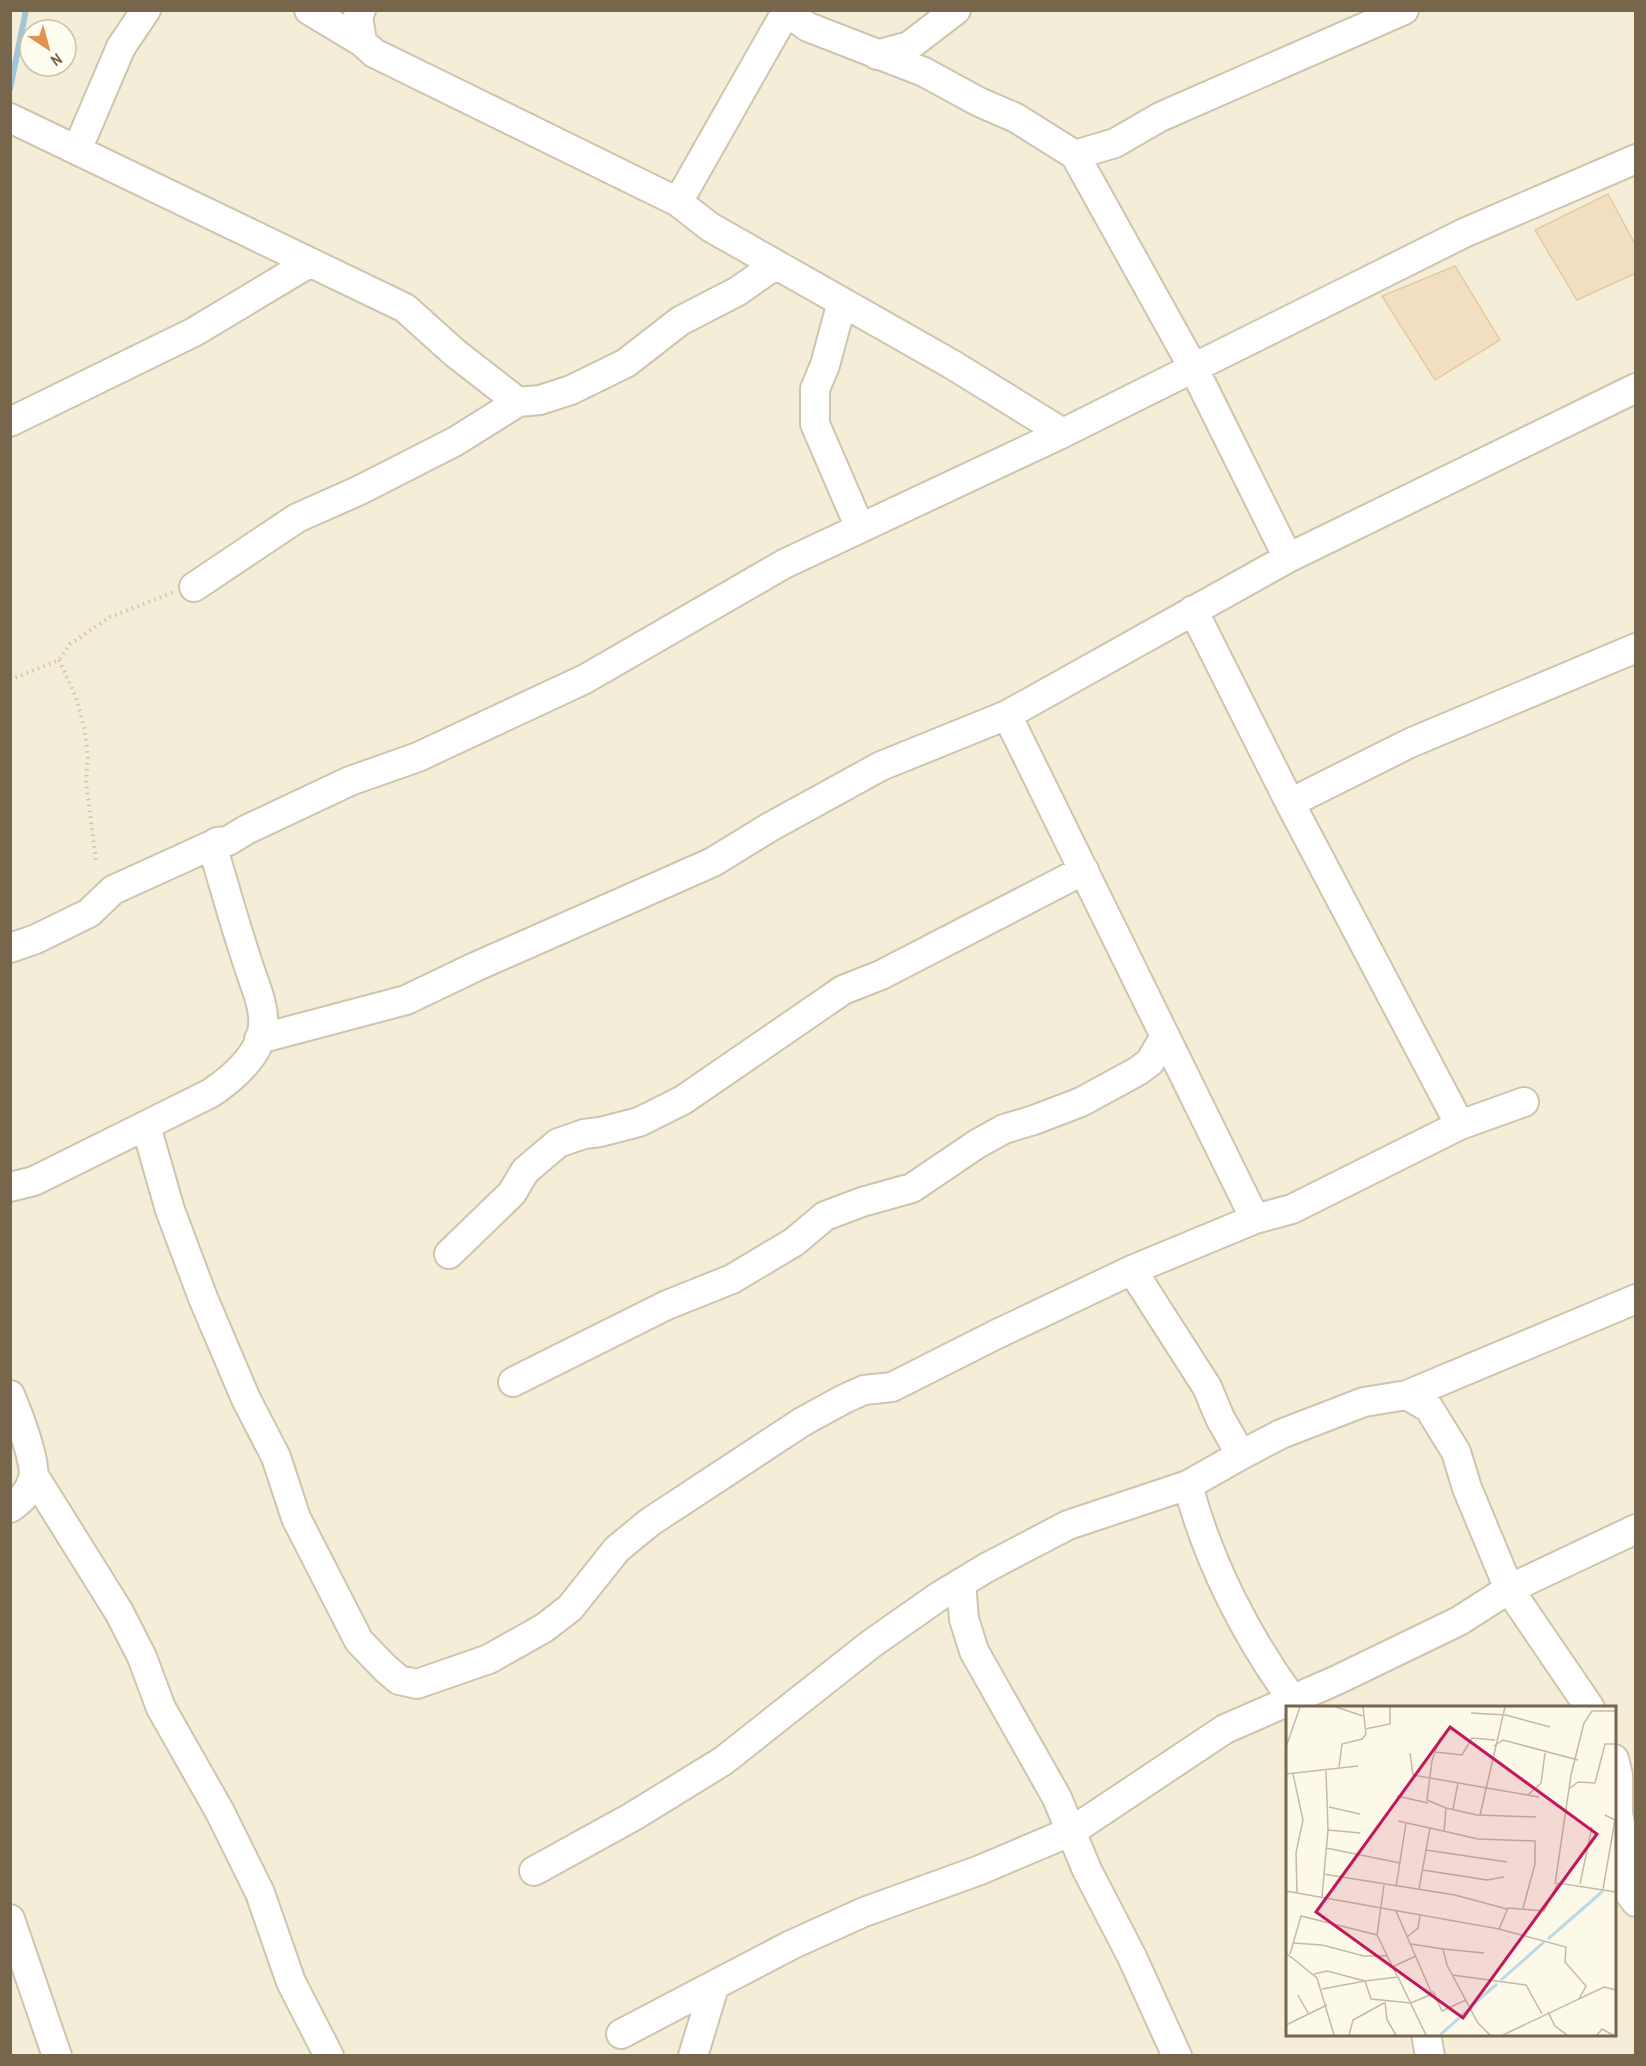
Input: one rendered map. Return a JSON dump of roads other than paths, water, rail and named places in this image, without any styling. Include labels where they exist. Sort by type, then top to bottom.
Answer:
[{"type":"street","points":[[77,150],[121,47],[146,10]]},
{"type":"street","points":[[309,10],[362,42],[374,52],[678,202],[710,228],[953,365],[1063,432]]},
{"type":"street","points":[[361,10],[358,16],[362,42]]},
{"type":"street","points":[[877,56],[909,46],[956,10]]},
{"type":"street","points":[[1076,155],[1115,143],[1160,117],[1404,10]]},
{"type":"street","points":[[678,202],[785,11],[808,27],[860,46],[877,56],[924,72],[979,102],[1016,118],[1076,155],[1194,369],[1288,558]]},
{"type":"street","points":[[16,120],[405,308],[455,353],[518,402]]},
{"type":"street","points":[[10,948],[36,939],[89,913],[113,890],[217,842],[228,841],[246,830],[350,781],[418,757],[585,679],[784,564],[1194,369],[1464,233],[1635,159]]},
{"type":"street","points":[[10,422],[194,332],[309,263]]},
{"type":"street","points":[[199,584],[297,518],[360,490],[456,441],[518,402],[540,400],[571,390],[626,363],[680,321],[738,291],[775,265]]},
{"type":"street","points":[[842,302],[825,365],[815,389],[815,424],[860,528]]},
{"type":"street","points":[[259,1039],[406,1000],[475,967],[704,867],[770,827],[881,766],[1007,715],[1288,558],[1635,388]]},
{"type":"street","points":[[1192,610],[1290,803],[1460,1125]]},
{"type":"street","points":[[1290,803],[1410,743],[1635,648]]},
{"type":"street","points":[[1007,715],[1254,1219]]},
{"type":"street","points":[[10,1187],[34,1181],[211,1093],[235,1077],[255,1051],[264,1027],[261,1002],[212,845]]},
{"type":"street","points":[[449,1254],[512,1193],[525,1171],[558,1143],[584,1134],[639,1122],[683,1100],[843,990],[881,975],[1084,870]]},
{"type":"street","points":[[513,1382],[668,1305],[732,1279],[794,1242],[825,1216],[862,1202],[912,1188],[977,1144],[1004,1129],[1081,1102],[1150,1062],[1165,1036]]},
{"type":"street","points":[[146,1126],[170,1210],[203,1298],[246,1399],[276,1457],[297,1518],[359,1641],[399,1680],[417,1684],[489,1659],[544,1628],[570,1608],[617,1549],[650,1522],[802,1422],[844,1399],[864,1390],[892,1387],[1132,1270],[1254,1219],[1292,1209],[1460,1125],[1524,1102]]},
{"type":"street","points":[[1132,1270],[1208,1388],[1220,1418],[1241,1455]]},
{"type":"street","points":[[534,1871],[632,1817],[723,1761],[871,1644],[961,1583],[1068,1525],[1188,1485],[1281,1434],[1364,1402],[1407,1395],[1635,1299]]},
{"type":"street","points":[[10,1395],[29,1450],[34,1476],[119,1612],[137,1648],[161,1708],[220,1812],[260,1893],[291,1982],[329,2055]]},
{"type":"street","points":[[1407,1395],[1429,1408],[1456,1452],[1467,1488],[1509,1589],[1589,1706]]},
{"type":"street","points":[[10,1508],[24,1499],[34,1476]]},
{"type":"street","points":[[1188,1485],[1200,1524],[1235,1607],[1268,1666],[1292,1699]]},
{"type":"street","points":[[621,2034],[791,1945],[864,1912],[980,1870],[1072,1831],[1225,1729],[1337,1680],[1459,1622],[1509,1589],[1635,1529]]},
{"type":"street","points":[[961,1583],[964,1619],[974,1651],[1057,1798],[1087,1870],[1132,1957],[1177,2055]]},
{"type":"street","points":[[1616,1766],[1618,1774],[1616,1814],[1623,1840],[1624,1886],[1635,1902]]},
{"type":"street","points":[[10,1919],[57,2055]]},
{"type":"street","points":[[693,2055],[714,1987]]},
{"type":"street","points":[[1426,2036],[1430,2055]]},
{"type":"waterway","points":[[10,89],[26,10]]}]
